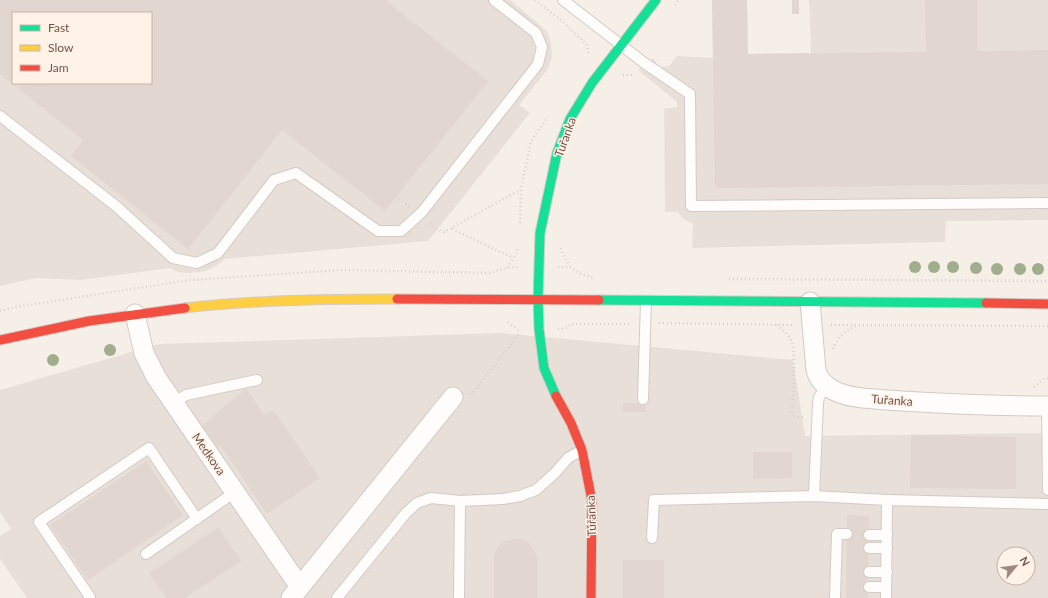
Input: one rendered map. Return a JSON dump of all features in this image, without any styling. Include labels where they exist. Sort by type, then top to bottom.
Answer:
[{"type":"street","name":"Tuřanka","points":[[591,598],[592,501],[582,450],[571,423],[552,388],[544,368],[539,329],[538,299],[540,233],[557,153],[570,119],[592,83],[656,0]]},
{"type":"street","points":[[0,340],[89,321],[135,314],[221,304],[258,302],[393,299],[538,299],[1048,304]]},
{"type":"street","name":"Tuřanka","points":[[810,302],[817,376],[833,391],[846,395],[868,398],[978,406],[1047,406]]},
{"type":"street","name":"Medkova","points":[[135,314],[144,353],[156,378],[235,492],[295,592],[453,397]]},
{"type":"lane","points":[[0,116],[116,206],[173,258],[197,263],[218,252],[274,180],[296,173],[378,231],[401,231],[422,212],[538,64],[542,47],[536,33],[494,0]]},
{"type":"lane","points":[[563,0],[620,46],[690,94],[691,206],[1048,203]]},
{"type":"lane","points":[[643,400],[646,301]]},
{"type":"lane","points":[[173,403],[186,395],[257,380]]},
{"type":"lane","points":[[814,496],[819,397],[827,386]]},
{"type":"lane","points":[[1047,406],[1048,490]]},
{"type":"lane","points":[[90,597],[39,522],[149,448],[197,519]]},
{"type":"lane","points":[[337,598],[406,513],[417,503],[431,498],[460,501],[503,499],[520,496],[536,490],[555,473],[568,458],[582,450]]},
{"type":"lane","points":[[146,554],[235,492]]},
{"type":"lane","points":[[652,538],[654,500],[814,496],[887,500],[1048,504]]},
{"type":"lane","points":[[886,598],[887,500]]},
{"type":"lane","points":[[459,598],[460,501]]},
{"type":"lane","points":[[835,598],[837,534],[847,534]]},
{"type":"lane","points":[[869,535],[887,535]]},
{"type":"lane","points":[[836,548],[847,548]]},
{"type":"lane","points":[[869,548],[887,548]]},
{"type":"lane","points":[[836,571],[847,572]]},
{"type":"lane","points":[[869,572],[887,572]]},
{"type":"lane","points":[[836,587],[847,587]]},
{"type":"lane","points":[[869,587],[886,587]]},
{"type":"path","points":[[671,11],[679,0]]},
{"type":"path","points":[[622,76],[632,75],[642,62]]},
{"type":"path","points":[[437,228],[444,232],[521,189]]},
{"type":"path","points":[[452,228],[513,258]]},
{"type":"path","points":[[561,247],[563,255],[570,267]]},
{"type":"path","points":[[722,279],[1048,281]]},
{"type":"path","points":[[776,325],[791,339],[794,350],[792,417],[817,417]]},
{"type":"path","points":[[833,350],[836,342],[842,335],[855,325]]},
{"type":"path","points":[[1031,390],[1045,378],[1048,378]]},
{"type":"shaded area","points":[[0,0],[510,0],[548,33],[551,43],[552,57],[548,69],[519,105],[530,113],[428,241],[225,259],[206,271],[189,273],[178,272],[170,268],[81,280],[36,278],[0,286]]},
{"type":"shaded area","points":[[712,0],[747,0],[748,54],[811,53],[809,0],[1048,0],[1048,220],[946,221],[945,242],[692,248],[693,224],[682,218],[678,212],[665,212],[664,109],[677,107],[677,102],[638,70],[653,58],[660,67],[669,66],[677,56],[713,58]]},
{"type":"shaded area","points":[[501,333],[793,360],[805,436],[1048,433],[1048,598],[27,598],[0,559],[0,536],[11,529],[0,512],[0,390],[159,344]]},
{"type":"building","points":[[0,0],[385,0],[488,81],[385,211],[282,130],[188,249],[71,156],[83,140],[13,84],[152,84],[152,12],[12,12],[12,84],[0,74]]},
{"type":"building","points":[[712,0],[747,0],[748,54],[926,52],[925,0],[977,0],[977,51],[1048,50],[1048,184],[715,188]]},
{"type":"building","points":[[792,0],[799,0],[799,14],[792,14]]},
{"type":"building","points":[[246,388],[264,415],[273,410],[320,478],[267,514],[221,446],[218,448],[202,426]]},
{"type":"building","points":[[623,403],[646,404],[646,412],[623,412]]},
{"type":"building","points":[[911,435],[1016,437],[1016,489],[910,488]]},
{"type":"building","points":[[753,452],[792,452],[792,478],[753,479]]},
{"type":"building","points":[[146,461],[183,515],[88,580],[50,525]]},
{"type":"building","points":[[847,515],[869,516],[868,598],[846,598]]},
{"type":"building","points":[[218,527],[241,561],[185,598],[166,598],[149,573]]},
{"type":"building","points":[[513,539],[522,539],[529,543],[534,550],[537,558],[537,598],[494,598],[494,556],[497,548],[503,542]]},
{"type":"building","points":[[623,560],[664,560],[664,598],[623,598]]},
{"type":"traffic: fast","points":[[556,396],[544,368],[539,329],[538,299],[540,233],[557,153],[570,119],[592,83],[656,0]]},
{"type":"traffic: fast","points":[[599,300],[986,303]]},
{"type":"traffic: slow","points":[[185,308],[291,300],[397,299]]},
{"type":"traffic: jam","points":[[397,299],[599,300]]},
{"type":"traffic: jam","points":[[986,303],[1048,304]]},
{"type":"traffic: jam","points":[[0,340],[89,321],[185,308]]},
{"type":"traffic: jam","points":[[556,396],[571,423],[582,450],[592,501],[591,598]]}]
